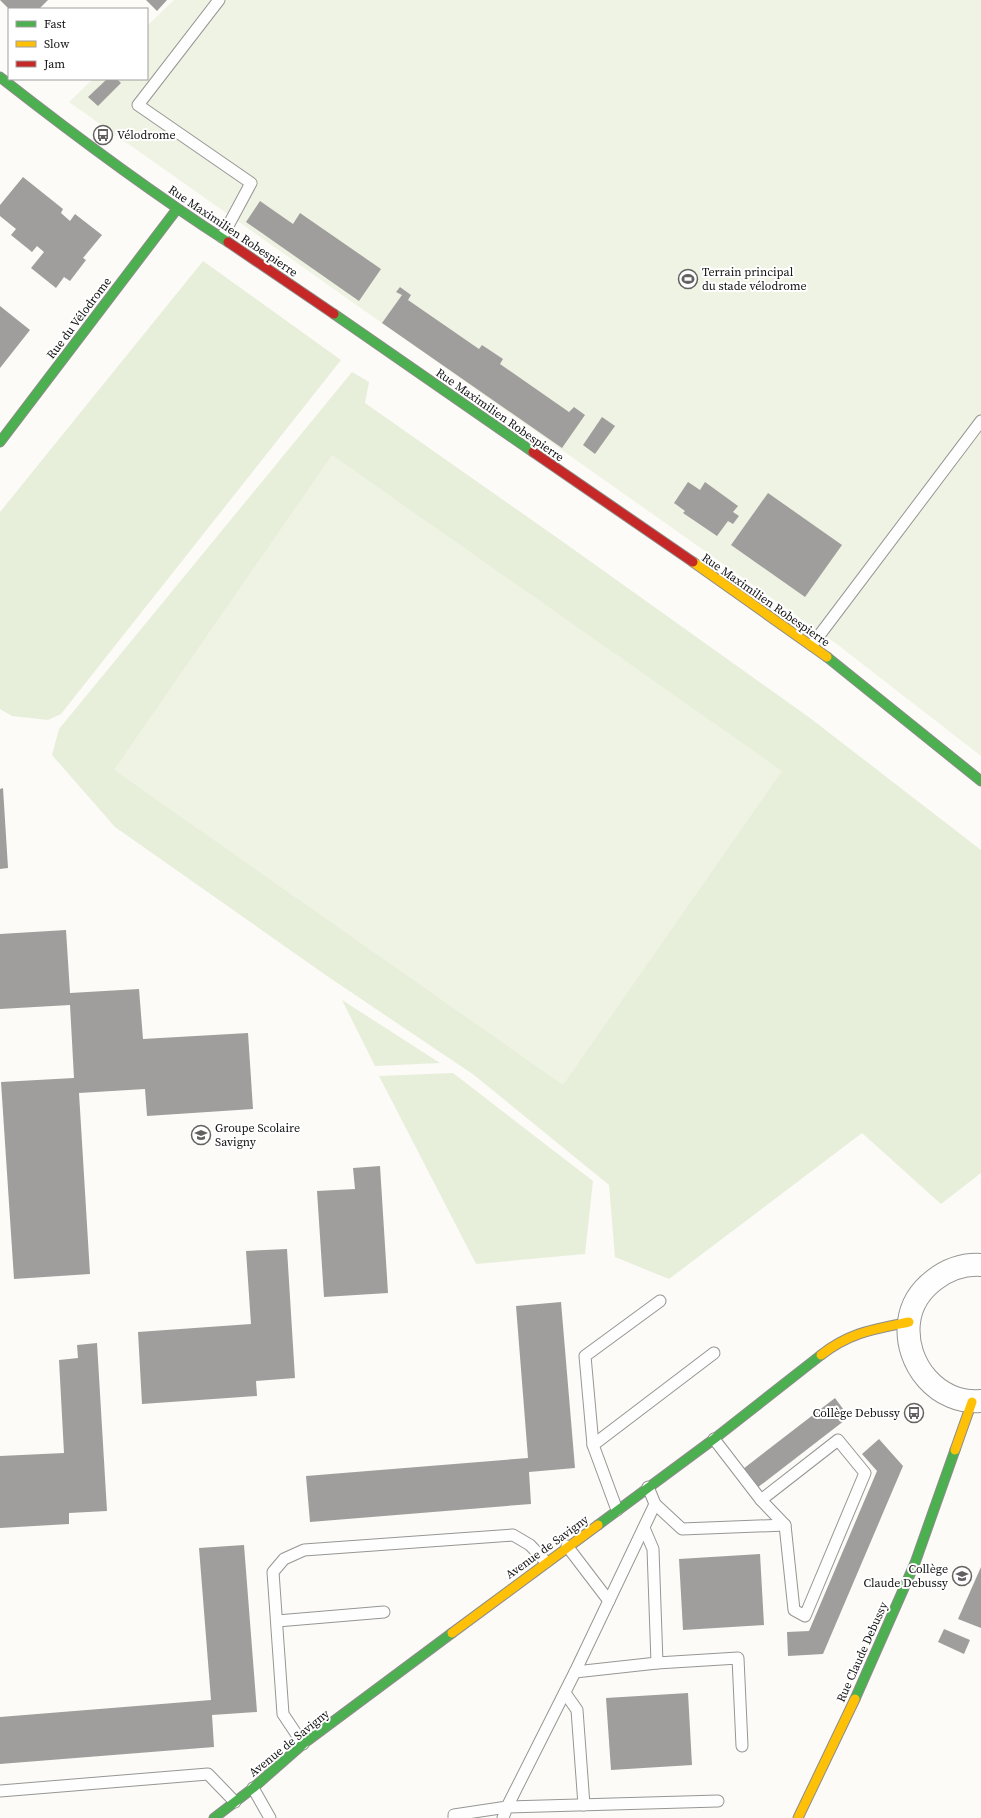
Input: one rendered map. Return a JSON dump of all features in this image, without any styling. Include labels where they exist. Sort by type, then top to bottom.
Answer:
[{"type":"street","name":"Rue Maximilien Robespierre","points":[[0,77],[75,136],[177,209],[222,237],[812,645],[981,781]]},
{"type":"street","name":"Rue du Vélodrome","points":[[0,442],[177,209]]},
{"type":"street","points":[[977,1401],[950,1396],[931,1384],[917,1366],[909,1345],[909,1322],[916,1300],[930,1282],[949,1270],[971,1264],[981,1265]]},
{"type":"street","name":"Avenue de Savigny","points":[[214,1818],[253,1788],[303,1744],[714,1438],[836,1343],[862,1332],[909,1322]]},
{"type":"street","name":"Rue Claude Debussy","points":[[798,1818],[868,1672],[915,1563],[977,1401]]},
{"type":"lane","points":[[219,0],[138,105],[251,183],[222,237]]},
{"type":"lane","points":[[812,645],[981,421]]},
{"type":"lane","points":[[617,1510],[593,1445],[585,1356],[660,1301]]},
{"type":"lane","points":[[593,1445],[714,1353]]},
{"type":"lane","points":[[714,1438],[761,1500],[785,1525],[794,1610],[805,1616],[865,1472],[838,1440],[761,1500]]},
{"type":"lane","points":[[648,1487],[655,1504],[682,1529],[785,1525]]},
{"type":"lane","points":[[505,1813],[576,1672],[655,1504]]},
{"type":"lane","points":[[644,1528],[653,1549],[657,1663]]},
{"type":"lane","points":[[303,1744],[283,1714],[273,1572],[284,1559],[304,1550],[513,1535],[530,1545],[546,1562]]},
{"type":"lane","points":[[567,1546],[609,1601]]},
{"type":"lane","points":[[277,1621],[384,1612]]},
{"type":"lane","points":[[576,1672],[657,1663],[738,1658],[742,1746]]},
{"type":"lane","points":[[565,1692],[577,1710],[584,1805]]},
{"type":"lane","points":[[0,1790],[208,1774],[235,1802]]},
{"type":"lane","points":[[253,1788],[270,1818]]},
{"type":"lane","points":[[454,1818],[454,1815],[505,1813],[584,1805],[718,1801]]},
{"type":"green space","points":[[174,0],[981,0],[981,756],[838,645],[69,102],[92,80],[148,80],[148,25]]},
{"type":"green space","points":[[203,261],[341,360],[61,714],[48,720],[12,716],[0,709],[0,512]]},
{"type":"green space","points":[[352,372],[369,382],[365,403],[810,718],[981,850],[981,1173],[941,1204],[862,1133],[669,1279],[615,1257],[609,1185],[474,1075],[327,976],[115,827],[52,755],[59,729]]},
{"type":"green space","points":[[332,455],[782,771],[563,1085],[114,770]]},
{"type":"green space","points":[[342,1000],[440,1063],[375,1066]]},
{"type":"green space","points":[[453,1073],[593,1181],[585,1254],[476,1264],[379,1076]]},
{"type":"building","points":[[0,0],[48,0],[40,8],[8,8]]},
{"type":"building","points":[[146,0],[167,0],[157,11]]},
{"type":"building","points":[[106,80],[118,80],[121,83],[98,106],[88,97]]},
{"type":"building","points":[[23,177],[63,209],[61,213],[70,221],[75,214],[102,235],[83,258],[86,260],[70,281],[64,277],[56,288],[31,268],[44,252],[37,246],[32,252],[11,235],[16,229],[0,216],[0,205]]},
{"type":"building","points":[[260,201],[293,224],[300,213],[381,269],[359,301],[246,222]]},
{"type":"building","points":[[400,287],[411,295],[408,300],[479,349],[482,345],[503,359],[500,364],[569,412],[574,407],[585,415],[562,448],[382,323],[402,295],[396,292]]},
{"type":"building","points":[[0,306],[30,330],[0,368]]},
{"type":"building","points":[[602,417],[615,426],[595,454],[583,445]]},
{"type":"building","points":[[688,482],[700,490],[705,482],[738,506],[733,512],[739,516],[733,524],[728,521],[717,536],[683,513],[685,511],[674,503]]},
{"type":"building","points":[[768,493],[842,545],[805,597],[731,545]]},
{"type":"building","points":[[3,788],[8,868],[0,869],[0,789]]},
{"type":"building","points":[[66,930],[70,993],[139,989],[143,1039],[248,1033],[253,1109],[147,1116],[145,1089],[79,1093],[90,1274],[14,1279],[1,1082],[74,1078],[70,1005],[0,1009],[0,934]]},
{"type":"building","points":[[380,1166],[388,1293],[324,1297],[317,1191],[355,1189],[353,1168]]},
{"type":"building","points":[[287,1249],[295,1378],[256,1381],[257,1396],[142,1404],[138,1332],[251,1324],[246,1251]]},
{"type":"building","points":[[561,1302],[575,1468],[529,1472],[531,1504],[310,1522],[306,1476],[528,1458],[516,1306]]},
{"type":"building","points":[[97,1343],[107,1511],[69,1513],[69,1524],[0,1528],[0,1456],[64,1453],[59,1360],[78,1358],[77,1345]]},
{"type":"building","points":[[835,1398],[849,1417],[757,1488],[743,1469]]},
{"type":"building","points":[[879,1439],[903,1466],[823,1654],[788,1656],[787,1632],[809,1631],[877,1471],[862,1454]]},
{"type":"building","points":[[244,1545],[257,1712],[212,1715],[214,1747],[0,1764],[0,1717],[211,1700],[199,1548]]},
{"type":"building","points":[[760,1554],[764,1625],[683,1630],[679,1559]]},
{"type":"building","points":[[981,1567],[981,1628],[958,1619]]},
{"type":"building","points":[[944,1629],[970,1640],[964,1654],[938,1642]]},
{"type":"building","points":[[688,1693],[692,1765],[611,1770],[606,1698]]},
{"type":"traffic: fast","points":[[0,77],[112,162],[169,203],[228,242]]},
{"type":"traffic: fast","points":[[0,442],[177,209]]},
{"type":"traffic: fast","points":[[334,314],[533,452]]},
{"type":"traffic: fast","points":[[827,657],[981,781]]},
{"type":"traffic: fast","points":[[598,1525],[714,1439],[821,1355]]},
{"type":"traffic: fast","points":[[855,1699],[915,1563],[955,1450]]},
{"type":"traffic: fast","points":[[214,1818],[253,1788],[303,1744],[452,1633]]},
{"type":"traffic: slow","points":[[693,562],[827,657]]},
{"type":"traffic: slow","points":[[821,1355],[842,1341],[863,1332],[909,1322]]},
{"type":"traffic: slow","points":[[955,1450],[972,1402]]},
{"type":"traffic: slow","points":[[452,1633],[598,1525]]},
{"type":"traffic: slow","points":[[798,1818],[855,1699]]},
{"type":"traffic: jam","points":[[228,242],[334,314]]},
{"type":"traffic: jam","points":[[533,452],[693,562]]},
{"type":"place","name":"Vélodrome","points":[[103,135]]},
{"type":"place","name":"Terrain principal du stade vélodrome","points":[[688,279]]},
{"type":"place","name":"Groupe Scolaire Savigny","points":[[201,1135]]},
{"type":"place","name":"Collège Debussy","points":[[914,1413]]},
{"type":"place","name":"Collège Claude Debussy","points":[[962,1576]]}]
